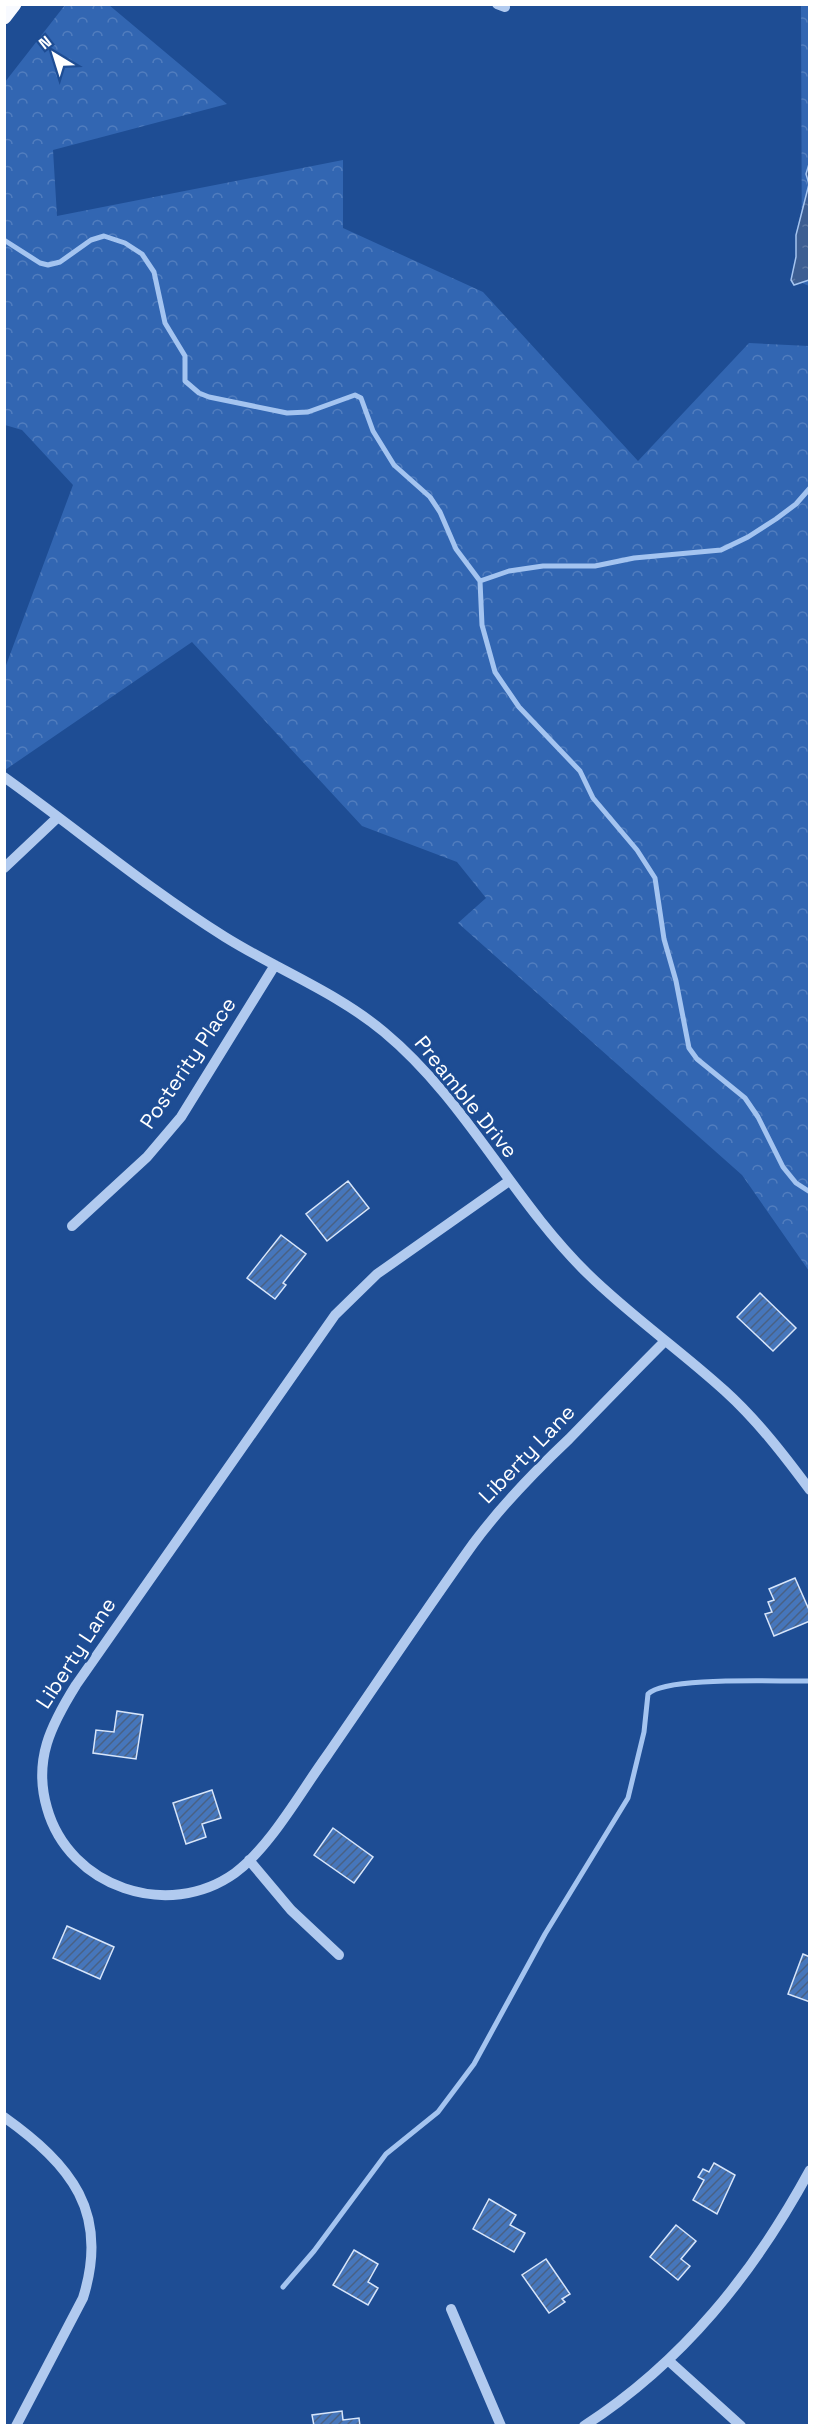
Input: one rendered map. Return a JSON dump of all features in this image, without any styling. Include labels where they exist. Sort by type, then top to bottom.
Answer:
[{"type":"main road","points":[[4,17],[14,4]]},
{"type":"street","name":"Preamble Drive","points":[[4,777],[188,913],[229,939],[360,1013],[408,1054],[448,1098],[509,1181],[582,1268],[750,1416],[810,1490]]},
{"type":"street","points":[[4,868],[58,817]]},
{"type":"street","name":"Posterity Place","points":[[72,1226],[147,1156],[181,1117],[275,964]]},
{"type":"street","name":"Liberty Lane","points":[[509,1181],[377,1274],[335,1315],[76,1684],[49,1731],[43,1756],[42,1782],[47,1808],[56,1833],[71,1854],[91,1872],[114,1885],[138,1893],[164,1896],[189,1893],[214,1886],[249,1860],[307,1784],[499,1510],[665,1341]]},
{"type":"street","points":[[249,1860],[291,1910],[339,1954]]},
{"type":"street","points":[[4,2117],[44,2148],[73,2180],[85,2203],[91,2227],[93,2251],[90,2275],[83,2298],[16,2426]]},
{"type":"street","points":[[584,2426],[609,2410],[669,2361],[737,2286],[771,2237],[810,2170]]},
{"type":"street","points":[[451,2309],[501,2426]]},
{"type":"street","points":[[669,2361],[741,2426]]},
{"type":"street","points":[[4,2422],[11,2426]]},
{"type":"green space","points":[[65,5],[109,5],[227,104],[53,150],[57,216],[343,160],[343,228],[483,292],[638,461],[749,343],[809,346],[809,1271],[742,1175],[458,923],[486,898],[457,862],[362,826],[192,642],[5,770],[5,668],[73,485],[22,430],[5,425],[5,82]]},
{"type":"green space","points":[[801,5],[810,5],[809,286],[802,283]]},
{"type":"water","points":[[809,164],[809,184],[806,174]]},
{"type":"water","points":[[809,184],[809,280],[794,285],[791,280],[796,257],[796,235]]},
{"type":"building","points":[[348,1181],[369,1208],[327,1241],[306,1214]]},
{"type":"building","points":[[281,1235],[306,1254],[283,1283],[286,1285],[275,1299],[247,1278]]},
{"type":"building","points":[[760,1293],[796,1328],[773,1351],[737,1317]]},
{"type":"building","points":[[795,1578],[810,1612],[810,1621],[774,1636],[765,1614],[772,1612],[768,1602],[774,1600],[769,1589]]},
{"type":"building","points":[[117,1711],[143,1715],[136,1759],[93,1753],[96,1730],[114,1732]]},
{"type":"building","points":[[212,1790],[221,1818],[202,1824],[206,1837],[186,1844],[173,1803]]},
{"type":"building","points":[[333,1828],[373,1857],[354,1883],[314,1855]]},
{"type":"building","points":[[67,1926],[114,1947],[100,1979],[53,1958]]},
{"type":"building","points":[[803,1954],[810,1957],[810,2002],[788,1994]]},
{"type":"building","points":[[714,2163],[735,2175],[717,2214],[693,2200],[704,2180],[698,2177],[703,2169],[709,2172]]},
{"type":"building","points":[[489,2199],[516,2215],[510,2225],[525,2233],[514,2252],[473,2229]]},
{"type":"building","points":[[676,2225],[696,2241],[681,2259],[690,2266],[678,2280],[650,2257]]},
{"type":"building","points":[[354,2250],[378,2264],[368,2282],[378,2288],[368,2305],[333,2285]]},
{"type":"building","points":[[546,2259],[570,2294],[562,2299],[565,2302],[549,2313],[522,2275]]},
{"type":"building","points":[[342,2411],[343,2420],[359,2418],[360,2426],[314,2426],[312,2415]]},
{"type":"waterway","points":[[4,240],[40,263],[48,265],[60,262],[91,240],[104,236],[125,243],[142,254],[154,272],[165,323],[185,356],[185,381],[199,393],[287,413],[308,412],[355,395],[361,398],[373,431],[394,465],[430,497],[440,512],[456,549],[480,581],[482,625],[495,672],[519,707],[580,771],[593,798],[637,850],[655,878],[664,939],[676,981],[689,1048],[697,1059],[745,1098],[758,1117],[783,1167],[796,1183],[810,1192]]},
{"type":"waterway","points":[[480,581],[509,571],[543,566],[595,566],[634,558],[721,550],[748,537],[776,519],[796,504],[810,488]]},
{"type":"waterway","points":[[283,2287],[314,2251],[386,2154],[438,2112],[474,2064],[545,1934],[628,1798],[644,1732],[648,1694],[659,1688],[699,1682],[810,1681]]}]
